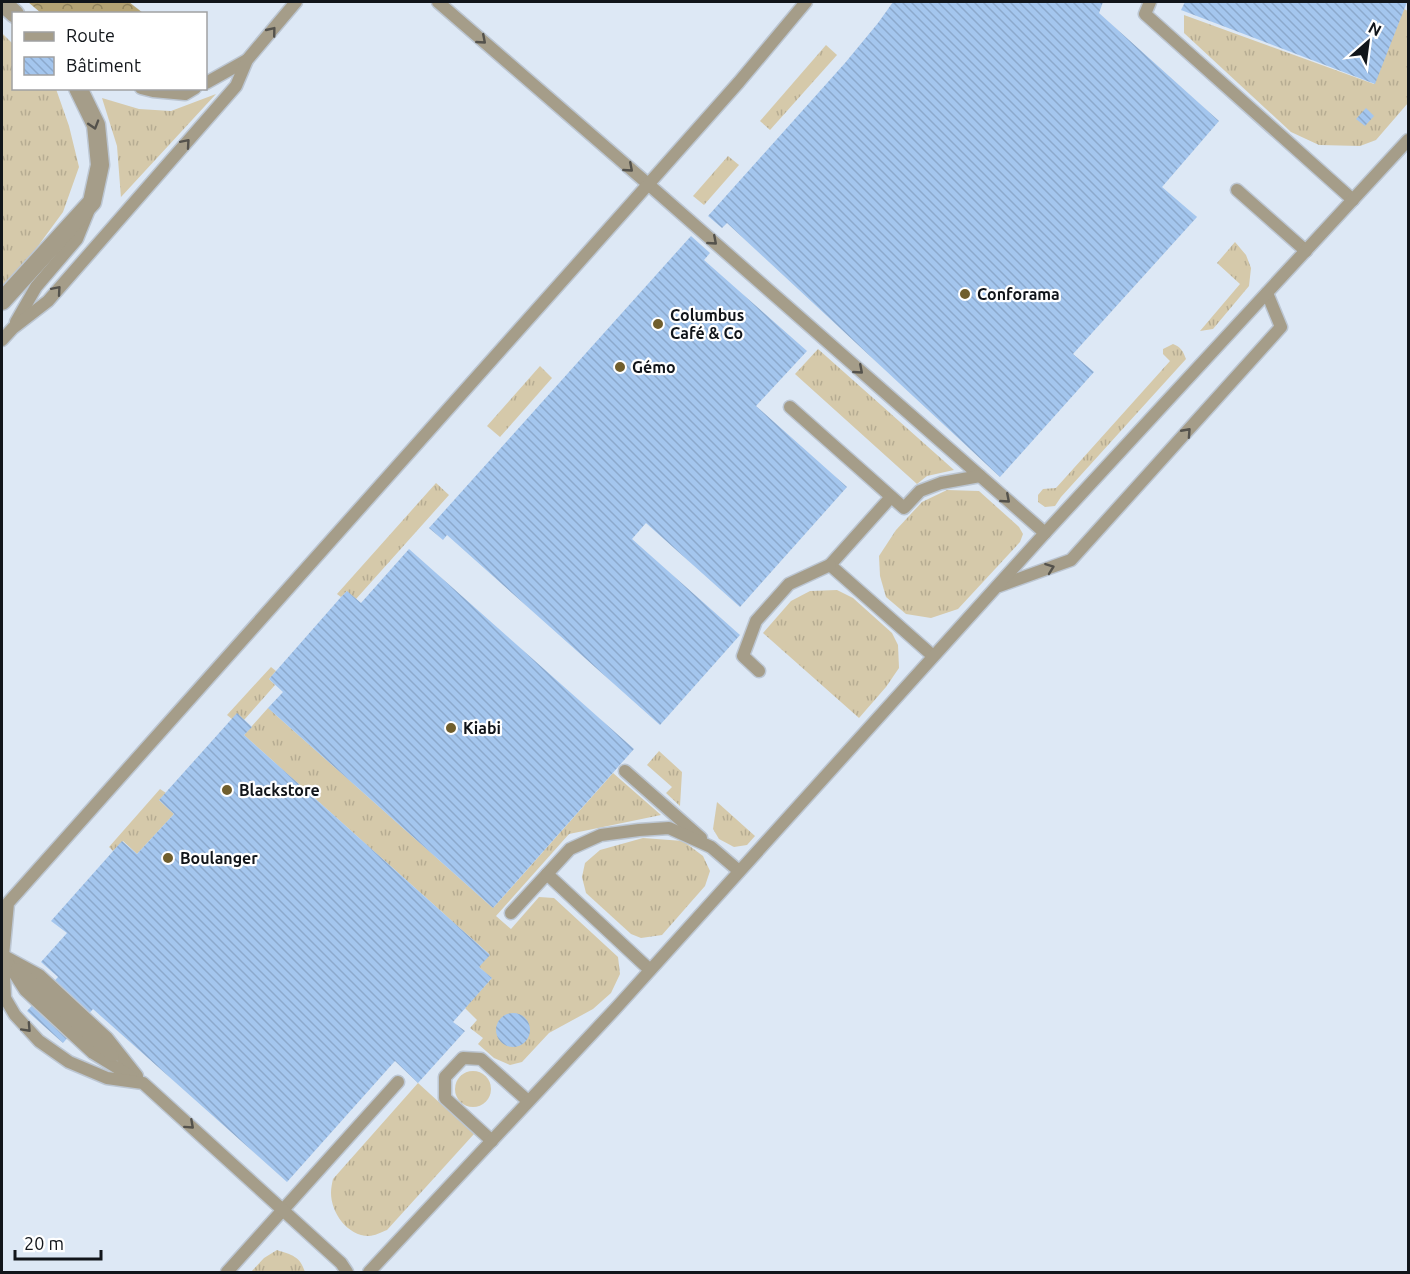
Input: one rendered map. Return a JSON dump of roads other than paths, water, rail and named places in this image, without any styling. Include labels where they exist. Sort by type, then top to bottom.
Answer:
[{"type":"street","points":[[2,301],[92,202],[100,165],[96,125],[79,90]]},
{"type":"lane","points":[[2,340],[13,328],[48,301],[236,86],[248,60],[296,2]]},
{"type":"lane","points":[[438,2],[1045,533]]},
{"type":"lane","points":[[144,1083],[106,1078],[69,1062],[39,1041],[15,1015],[5,998],[3,956],[5,900],[739,82],[806,2]]},
{"type":"lane","points":[[1150,2],[1145,14],[1353,200]]},
{"type":"lane","points":[[207,82],[248,60]]},
{"type":"lane","points":[[149,90],[185,94],[192,90]]},
{"type":"lane","points":[[369,1272],[650,970],[1045,533],[1408,140]]},
{"type":"lane","points":[[1237,190],[1306,251]]},
{"type":"lane","points":[[13,328],[36,287],[77,239],[92,202]]},
{"type":"lane","points":[[995,588],[1071,560],[1281,327],[1267,294]]},
{"type":"lane","points":[[790,407],[904,508],[920,491],[941,483],[980,476]]},
{"type":"lane","points":[[759,671],[742,656],[756,621],[789,584],[830,565],[891,497]]},
{"type":"lane","points":[[830,565],[933,656]]},
{"type":"lane","points":[[625,771],[739,872]]},
{"type":"lane","points":[[511,913],[570,849],[601,835],[669,828],[711,847]]},
{"type":"lane","points":[[547,874],[650,970]]},
{"type":"lane","points":[[3,956],[341,1263],[347,1272]]},
{"type":"lane","points":[[492,1141],[444,1098],[445,1077],[463,1058],[481,1059],[528,1101]]},
{"type":"lane","points":[[227,1272],[398,1082]]},
{"type":"place","name":"Conforama","points":[[965,294]]},
{"type":"place","name":"Columbus Café & Co","points":[[658,324]]},
{"type":"place","name":"Gémo","points":[[620,367]]},
{"type":"place","name":"Kiabi","points":[[451,728]]},
{"type":"place","name":"Blackstore","points":[[227,790]]},
{"type":"place","name":"Boulanger","points":[[168,858]]}]
